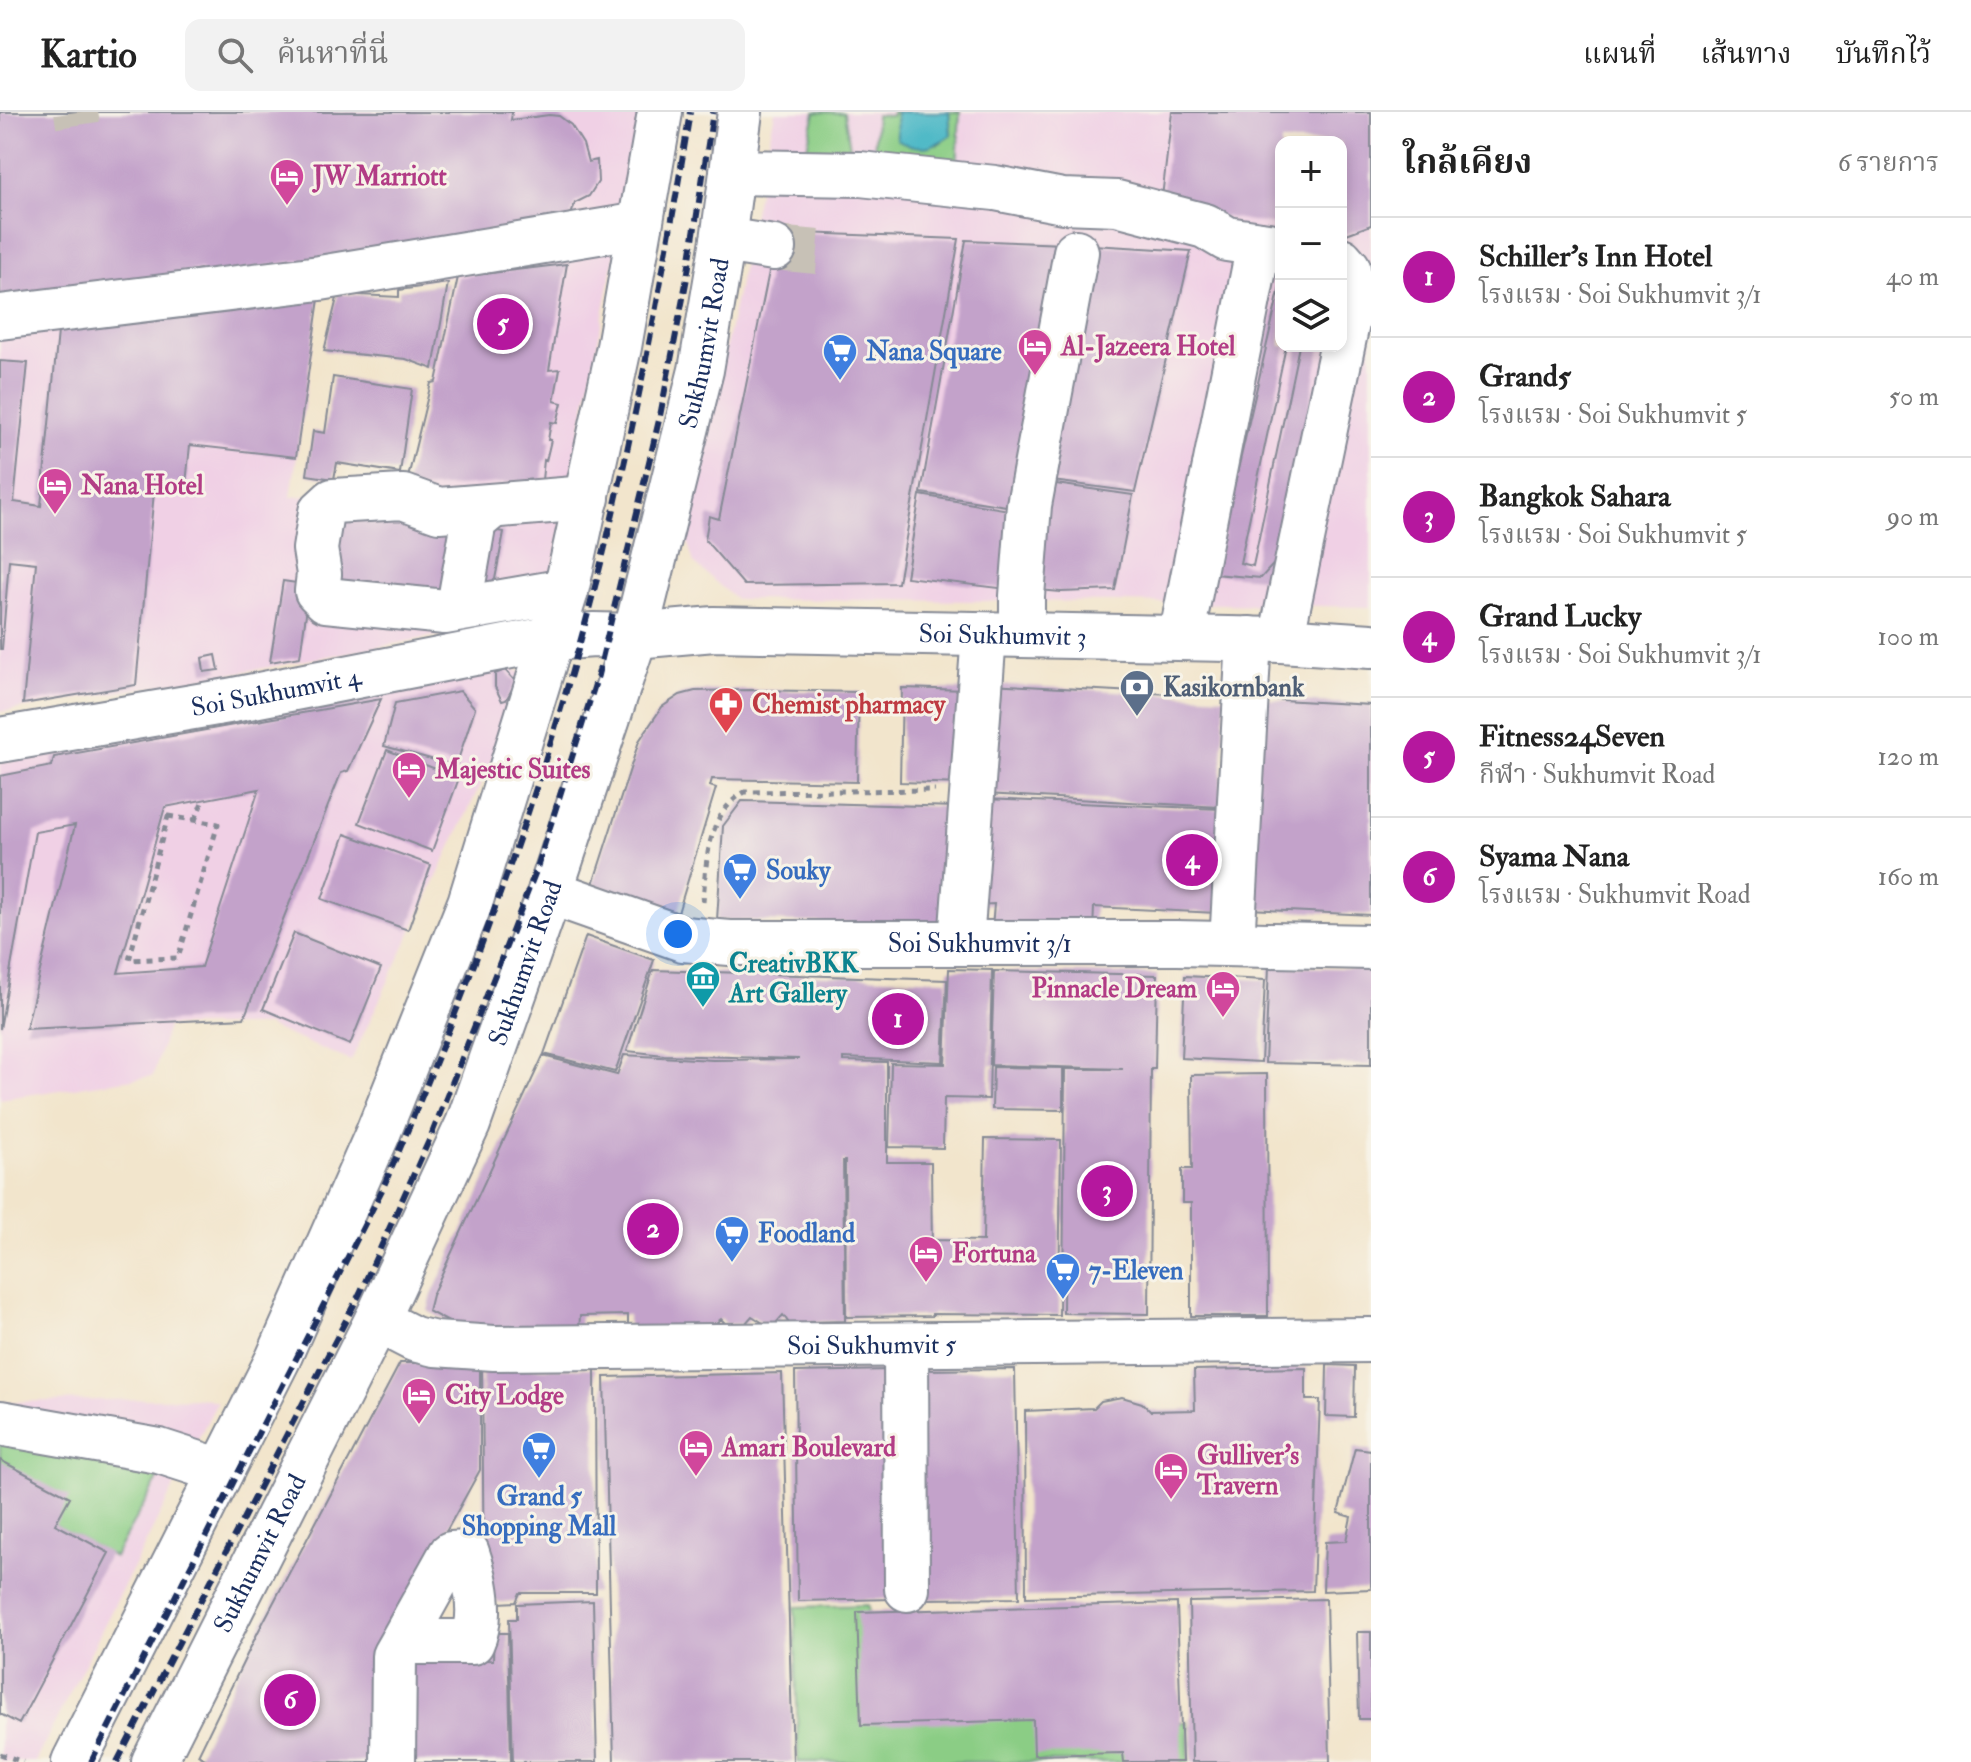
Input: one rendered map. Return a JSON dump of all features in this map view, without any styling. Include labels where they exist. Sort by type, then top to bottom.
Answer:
[{"type":"street","points":[[74,1762],[278,1359],[365,1162],[470,903],[566,591],[619,347],[660,112]]},
{"type":"street","name":"Sukhumvit Road","points":[[154,1762],[377,1320],[468,1124],[550,892],[635,636],[701,370],[740,112]]},
{"type":"street","points":[[732,172],[860,174],[995,188],[1063,201],[1117,203],[1205,226],[1227,239],[1270,246],[1181,638]]},
{"type":"street","points":[[0,317],[320,278],[640,225]]},
{"type":"street","points":[[723,240],[774,248]]},
{"type":"street","points":[[961,942],[972,789],[1003,635],[1022,596],[1029,505],[1076,252]]},
{"type":"street","points":[[1232,944],[1265,640],[1351,304],[1347,267]]},
{"type":"street","points":[[566,591],[445,612],[326,600],[317,591],[319,574],[315,549],[321,512],[333,501],[403,497],[439,510],[587,498]]},
{"type":"street","points":[[480,606],[497,524],[505,505]]},
{"type":"street","name":"Soi Sukhumvit 3","points":[[552,638],[635,636],[714,629],[1265,640],[1371,646]]},
{"type":"street","name":"Soi Sukhumvit 4","points":[[0,740],[228,701],[552,638]]},
{"type":"street","name":"Soi Sukhumvit 3/1","points":[[550,892],[683,939],[730,943],[961,942],[1371,947]]},
{"type":"street","name":"Soi Sukhumvit 5","points":[[377,1320],[414,1339],[435,1344],[494,1348],[1371,1340]]},
{"type":"street","points":[[906,1345],[907,1589]]},
{"type":"street","points":[[0,1423],[159,1451],[221,1471]]},
{"type":"street","points":[[393,1762],[394,1656],[402,1642]]},
{"type":"path","points":[[701,940],[705,875],[715,824],[731,800],[745,792],[972,789]]},
{"type":"path","points":[[195,820],[203,800]]},
{"type":"path","points":[[168,816],[195,820],[218,824],[178,958],[129,960],[168,816]]},
{"type":"path","points":[[0,1754],[23,1762]]},
{"type":"shaded area","points":[[0,112],[643,112],[544,616],[265,668],[0,712]],"holes":[[[456,276],[405,490],[291,497],[320,293]]]},
{"type":"shaded area","points":[[775,112],[1371,112],[1371,607],[735,599],[694,563],[686,537]]},
{"type":"shaded area","points":[[506,664],[521,673],[517,706],[351,1061],[267,1026],[168,1026],[153,1076],[0,1099],[0,763]]},
{"type":"shaded area","points":[[205,1398],[217,1402],[35,1762],[0,1762],[0,1402]]},
{"type":"green space","points":[[815,112],[844,113],[851,153],[806,152]]},
{"type":"green space","points":[[892,112],[938,144],[951,135],[949,112],[960,112],[957,170],[874,161],[876,115],[891,116]]},
{"type":"green space","points":[[0,1433],[167,1463],[114,1557],[0,1495]]},
{"type":"green space","points":[[868,1605],[875,1716],[1188,1722],[1189,1762],[798,1762],[795,1607]]},
{"type":"water","points":[[896,112],[949,112],[951,135],[924,147],[904,143],[897,139]]},
{"type":"building","name":"JW Marriott","points":[[0,112],[512,112],[511,120],[559,116],[571,125],[583,144],[588,162],[597,160],[598,182],[589,196],[575,203],[570,218],[206,275],[200,269],[0,307]]},
{"type":"building","points":[[1172,112],[1371,112],[1371,225],[1347,234],[1347,136],[1275,136],[1275,225],[1161,206]]},
{"type":"building","name":"Nana Square","points":[[777,232],[959,239],[898,583],[744,585],[705,540],[709,516],[719,519]]},
{"type":"building","points":[[966,240],[1064,244],[1013,507],[921,493]]},
{"type":"building","points":[[1093,245],[1191,251],[1135,492],[1045,480]]},
{"type":"building","points":[[567,264],[549,370],[560,369],[554,401],[562,403],[557,423],[551,422],[548,440],[551,440],[544,460],[542,480],[405,490],[431,383],[436,382],[458,277]]},
{"type":"building","points":[[448,283],[433,369],[406,359],[324,351],[338,294],[399,297],[399,290]]},
{"type":"building","points":[[320,292],[296,457],[190,445],[186,484],[155,481],[136,685],[23,704],[36,563],[9,560],[0,649],[0,361],[28,363],[14,502],[41,506],[58,332]]},
{"type":"building","points":[[1275,309],[1275,352],[1285,352],[1240,563],[1253,566],[1298,352],[1320,352],[1279,558],[1261,578],[1214,574]]},
{"type":"building","points":[[333,377],[412,389],[400,473],[337,463],[334,479],[307,475],[313,431],[325,433]]},
{"type":"building","points":[[1042,482],[1133,495],[1115,590],[1061,592],[1028,589]]},
{"type":"building","points":[[920,495],[1015,511],[1007,589],[906,577]]},
{"type":"building","points":[[342,509],[504,532],[492,595],[446,607],[329,587]]},
{"type":"building","points":[[283,581],[310,585],[300,657],[270,662]]},
{"type":"building","points":[[216,655],[219,670],[204,672],[202,658]]},
{"type":"building","points":[[505,670],[516,682],[506,700],[502,701],[495,687],[495,674]]},
{"type":"building","points":[[990,684],[1225,697],[1220,807],[985,794]]},
{"type":"building","points":[[902,688],[967,690],[964,784],[900,782]]},
{"type":"building","points":[[460,691],[475,708],[456,766],[384,746],[395,703]]},
{"type":"building","points":[[695,691],[859,692],[857,782],[712,779],[710,786],[716,788],[678,913],[593,884],[639,741],[662,707],[680,695]]},
{"type":"building","points":[[381,699],[348,771],[341,773],[244,1018],[26,1029],[75,825],[35,832],[0,1029],[0,776],[52,766],[54,757]],"holes":[[[259,789],[201,967],[118,973],[165,807]]]},
{"type":"building","points":[[1263,699],[1371,705],[1371,915],[1248,909]]},
{"type":"building","name":"Majestic Suites","points":[[387,750],[459,778],[432,851],[359,823]]},
{"type":"building","points":[[983,799],[1221,809],[1217,913],[1094,907],[1093,932],[992,928],[994,904],[975,905]]},
{"type":"building","points":[[742,801],[957,807],[953,926],[717,920],[723,826]]},
{"type":"building","points":[[345,834],[431,865],[408,930],[322,899]]},
{"type":"building","points":[[294,933],[381,968],[350,1045],[263,1009]]},
{"type":"building","points":[[586,936],[654,960],[615,1072],[544,1054]]},
{"type":"building","points":[[1269,966],[1371,969],[1371,1065],[1265,1063]]},
{"type":"building","points":[[949,969],[992,970],[989,1099],[944,1098],[943,1148],[889,1147],[891,1063],[945,1064]]},
{"type":"building","points":[[653,970],[947,980],[943,1062],[843,1058],[843,1061],[887,1062],[887,1162],[931,1162],[932,1255],[933,1240],[983,1241],[985,1139],[1061,1140],[1059,1315],[846,1317],[845,1161],[845,1321],[808,1322],[804,1325],[789,1323],[783,1315],[768,1326],[752,1316],[745,1324],[726,1324],[721,1319],[713,1325],[628,1329],[628,1315],[580,1316],[579,1330],[469,1333],[428,1311],[432,1295],[543,1056],[617,1075],[624,1055],[713,1060],[799,1059],[627,1051]]},
{"type":"building","points":[[994,971],[1157,975],[1155,1069],[1151,1069],[1149,1314],[1063,1313],[1065,1069],[1123,1069],[991,1065]]},
{"type":"building","name":"Pinnacle Dream","points":[[1185,976],[1265,980],[1261,1062],[1181,1058]]},
{"type":"building","points":[[993,1067],[1063,1068],[1063,1110],[992,1109]]},
{"type":"building","points":[[1267,1074],[1268,1316],[1191,1316],[1191,1203],[1182,1203],[1182,1169],[1192,1169],[1191,1075]]},
{"type":"building","points":[[400,1363],[480,1363],[480,1470],[370,1670],[389,1682],[390,1762],[206,1762],[198,1755],[258,1632]]},
{"type":"building","points":[[1327,1365],[1355,1366],[1354,1417],[1326,1416]]},
{"type":"building","name":"Grand 5 Shopping Mall","points":[[595,1368],[596,1593],[520,1593],[516,1602],[499,1603],[484,1590],[482,1369]]},
{"type":"building","name":"Gulliver's Travern","points":[[1306,1368],[1306,1400],[1320,1400],[1313,1591],[1026,1597],[1025,1411],[1094,1408],[1101,1401],[1122,1397],[1142,1403],[1150,1411],[1195,1410],[1194,1370]]},
{"type":"building","points":[[1015,1369],[1019,1598],[923,1599],[919,1370]]},
{"type":"building","points":[[890,1370],[894,1599],[798,1601],[795,1372]]},
{"type":"building","name":"Amari Boulevard","points":[[782,1373],[793,1762],[614,1762],[604,1377]]},
{"type":"building","points":[[1355,1448],[1371,1450],[1371,1589],[1323,1591],[1325,1542],[1346,1541],[1351,1517],[1338,1513]]},
{"type":"building","points":[[0,1460],[70,1497],[55,1524],[109,1553],[19,1724],[0,1714]]},
{"type":"building","points":[[1326,1599],[1330,1762],[1192,1762],[1189,1602]]},
{"type":"building","points":[[593,1601],[597,1762],[513,1762],[509,1619],[517,1619],[517,1604]]},
{"type":"building","points":[[1177,1603],[1182,1762],[1124,1762],[1123,1753],[1034,1755],[1033,1720],[861,1725],[857,1612]]},
{"type":"building","points":[[1357,1632],[1371,1632],[1371,1719],[1359,1719]]},
{"type":"building","points":[[494,1633],[508,1633],[511,1762],[401,1762],[402,1661],[493,1660]]},
{"type":"tunnel","points":[[76,112],[78,125]]},
{"type":"tunnel","points":[[774,248],[818,252]]},
{"type":"railway","points":[[91,1762],[382,1190],[478,955],[534,795],[583,633],[604,551],[651,333],[690,112]]},
{"type":"railway","points":[[117,1762],[360,1293],[431,1136],[536,871],[598,675],[660,416],[687,278],[713,112]]},
{"type":"place","name":"JW Marriott","points":[[287,207]]},
{"type":"place","name":"Fitness24Seven","points":[[503,324]]},
{"type":"place","name":"Al-Jazeera Hotel","points":[[1035,377]]},
{"type":"place","name":"Nana Square","points":[[840,382]]},
{"type":"place","name":"Nana Hotel","points":[[55,516]]},
{"type":"place","name":"Kasikornbank","points":[[1137,718]]},
{"type":"place","name":"Chemist pharmacy","points":[[726,735]]},
{"type":"place","name":"Majestic Suites","points":[[409,800]]},
{"type":"place","name":"Grand Lucky","points":[[1192,860]]},
{"type":"place","name":"Souky","points":[[740,901]]},
{"type":"place","name":"CreativBKK Art Gallery","points":[[703,1009]]},
{"type":"place","name":"Schiller's Inn Hotel","points":[[898,1019]]},
{"type":"place","name":"Pinnacle Dream","points":[[1223,1019]]},
{"type":"place","name":"Bangkok Sahara","points":[[1107,1191]]},
{"type":"place","name":"Grand5","points":[[653,1229]]},
{"type":"place","name":"Foodland","points":[[732,1264]]},
{"type":"place","name":"Fortuna","points":[[926,1284]]},
{"type":"place","name":"7-Eleven","points":[[1063,1301]]},
{"type":"place","name":"City Lodge","points":[[419,1426]]},
{"type":"place","name":"Amari Boulevard","points":[[696,1478]]},
{"type":"place","name":"Grand 5 Shopping Mall","points":[[539,1480]]},
{"type":"place","name":"Gulliver's Travern","points":[[1171,1501]]},
{"type":"place","name":"Syama Nana","points":[[290,1700]]}]
